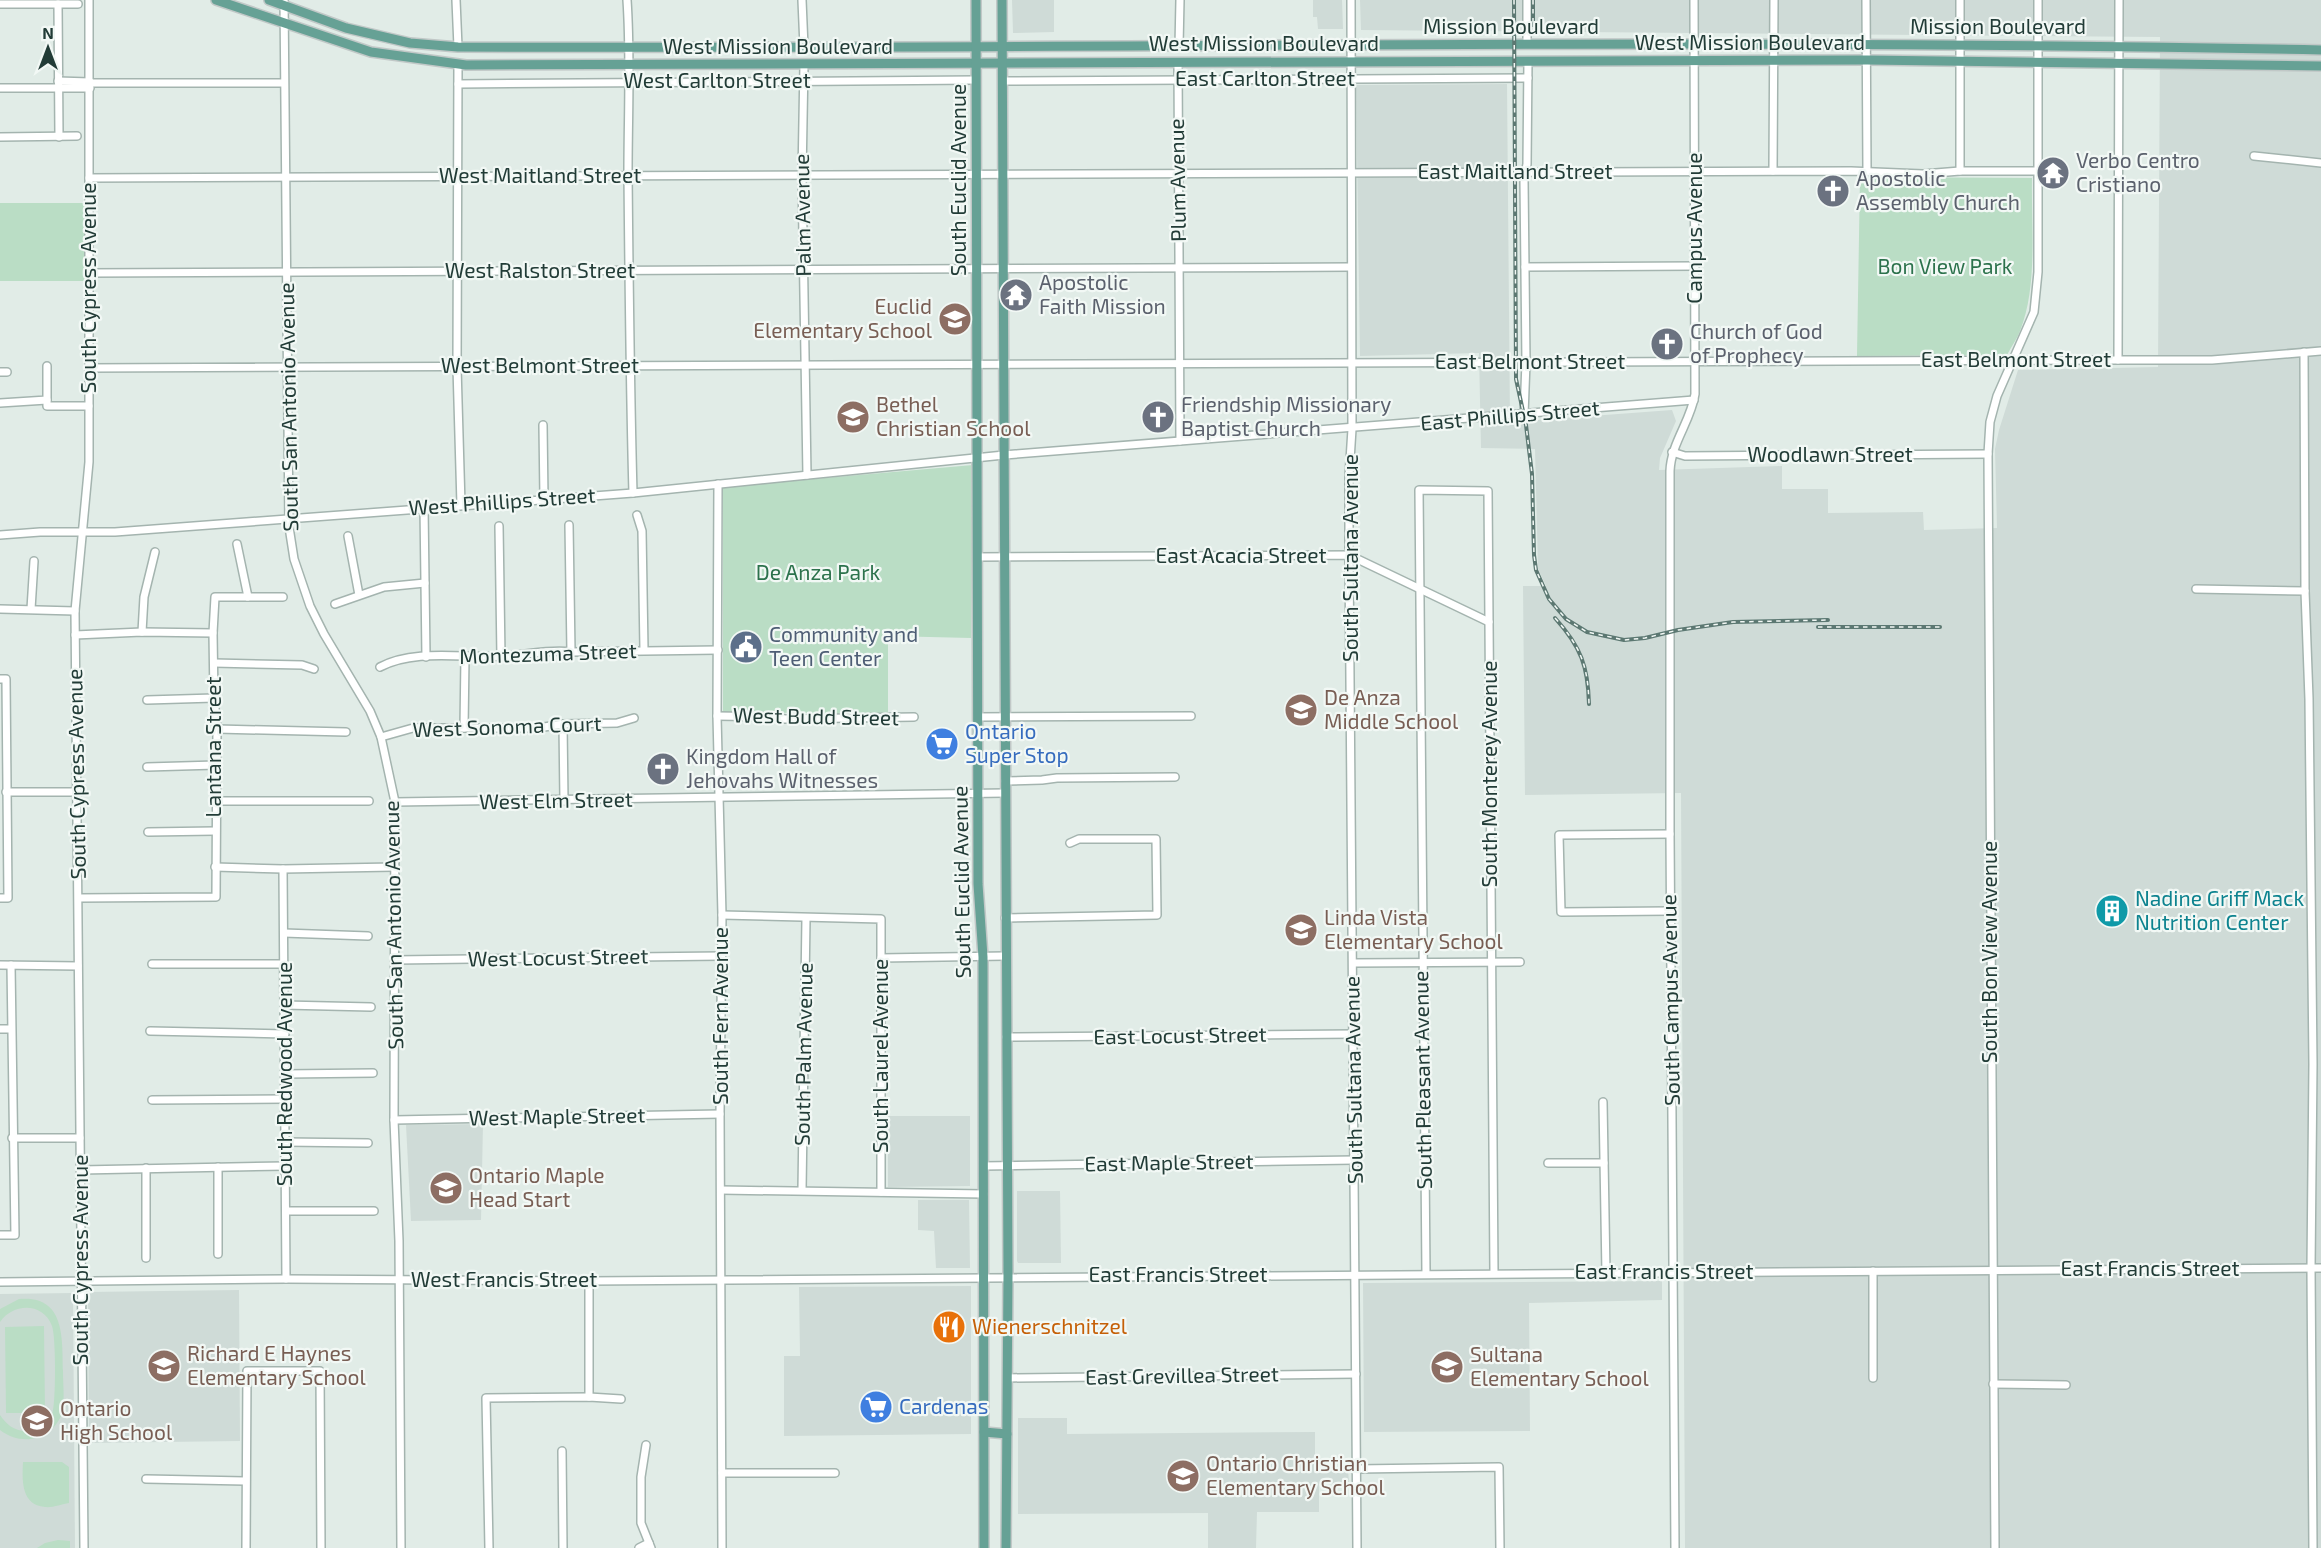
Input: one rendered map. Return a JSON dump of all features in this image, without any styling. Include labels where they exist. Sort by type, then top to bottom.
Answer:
[{"type":"main road","name":"West Mission Boulevard","points":[[216,0],[371,51],[458,64],[1867,60],[2321,66]]},
{"type":"main road","name":"West Mission Boulevard","points":[[269,0],[284,3],[345,28],[410,43],[458,47],[990,48]]},
{"type":"main road","name":"South Euclid Avenue","points":[[976,0],[978,884],[982,957],[984,1548]]},
{"type":"main road","name":"South Euclid Avenue","points":[[1002,0],[1008,1276],[1006,1548]]},
{"type":"main road","name":"Mission Boulevard","points":[[990,48],[1773,44],[2321,50]]},
{"type":"main road","points":[[984,1432],[1007,1434]]},
{"type":"street","name":"South Cypress Avenue","points":[[84,1548],[75,611],[89,462],[90,0]]},
{"type":"street","points":[[456,0],[458,47]]},
{"type":"street","points":[[627,0],[630,48],[628,175],[633,493]]},
{"type":"street","points":[[802,0],[804,47]]},
{"type":"street","points":[[1179,46],[1180,0]]},
{"type":"street","name":"South Sultana Avenue","points":[[1351,0],[1352,429],[1349,476],[1349,555],[1357,1548]]},
{"type":"street","points":[[1527,0],[1527,44]]},
{"type":"street","name":"Campus Avenue","points":[[1672,452],[1694,400],[1694,0]]},
{"type":"street","points":[[1773,171],[1774,0]]},
{"type":"street","points":[[1866,0],[1867,171]]},
{"type":"street","points":[[1959,0],[1960,171]]},
{"type":"street","name":"South Bon View Avenue","points":[[1995,1548],[1988,454],[1990,422],[1997,396],[2034,312],[2038,272],[2038,0]]},
{"type":"street","points":[[2118,360],[2119,0]]},
{"type":"street","points":[[0,4],[29,2],[78,4]]},
{"type":"street","name":"South San Antonio Avenue","points":[[284,3],[289,518],[294,559],[310,606],[370,711],[381,737],[395,802],[394,1120],[399,1280],[401,1548]]},
{"type":"street","points":[[58,4],[59,137]]},
{"type":"street","points":[[1524,415],[1527,61]]},
{"type":"street","name":"Plum Avenue","points":[[1178,63],[1180,441]]},
{"type":"street","points":[[458,64],[457,367],[460,505]]},
{"type":"street","name":"Palm Avenue","points":[[804,64],[802,176],[807,475]]},
{"type":"street","name":"East Carlton Street","points":[[1002,81],[1528,78]]},
{"type":"street","name":"West Carlton Street","points":[[458,84],[976,80]]},
{"type":"street","points":[[0,88],[90,84],[284,83]]},
{"type":"street","points":[[0,137],[77,136]]},
{"type":"street","points":[[2254,156],[2321,163]]},
{"type":"street","name":"East Maitland Street","points":[[991,175],[1695,171],[1867,171],[1923,174],[1960,171],[2038,171]]},
{"type":"street","name":"West Maitland Street","points":[[89,178],[991,175]]},
{"type":"street","points":[[1525,267],[1695,266]]},
{"type":"street","name":"West Ralston Street","points":[[89,273],[1352,267]]},
{"type":"street","name":"East Belmont Street","points":[[992,364],[2212,360],[2321,351]]},
{"type":"street","points":[[2304,352],[2305,591],[2317,1064],[2311,1268],[2313,1548]]},
{"type":"street","name":"West Belmont Street","points":[[89,368],[992,364]]},
{"type":"street","points":[[47,366],[47,406],[89,406]]},
{"type":"street","points":[[0,403],[47,400]]},
{"type":"street","name":"East Phillips Street","points":[[1004,455],[1694,400]]},
{"type":"street","points":[[543,425],[544,499]]},
{"type":"street","name":"Woodlawn Street","points":[[1672,452],[1684,456],[1988,454]]},
{"type":"street","name":"South Campus Avenue","points":[[1672,452],[1670,911],[1675,1548]]},
{"type":"street","name":"West Phillips Street","points":[[0,535],[40,532],[83,533],[633,493],[1004,455]]},
{"type":"street","name":"South Fern Avenue","points":[[718,484],[717,716],[722,915],[720,1114],[722,1548]]},
{"type":"street","name":"South Monterey Avenue","points":[[1419,490],[1488,490],[1494,1273]]},
{"type":"street","name":"South Pleasant Avenue","points":[[1419,490],[1426,1274]]},
{"type":"street","points":[[424,507],[426,657]]},
{"type":"street","points":[[637,515],[642,531],[644,651]]},
{"type":"street","points":[[569,525],[571,652]]},
{"type":"street","points":[[499,526],[501,657]]},
{"type":"street","points":[[348,536],[359,595]]},
{"type":"street","points":[[237,544],[248,597],[283,597]]},
{"type":"street","points":[[142,632],[144,597],[155,552]]},
{"type":"street","name":"East Acacia Street","points":[[977,557],[1349,555],[1489,622]]},
{"type":"street","points":[[31,609],[34,561]]},
{"type":"street","points":[[335,604],[384,587],[425,583]]},
{"type":"street","points":[[2196,589],[2305,591]]},
{"type":"street","name":"Lantana Street","points":[[79,898],[216,897],[217,729],[213,633],[215,597],[248,597]]},
{"type":"street","points":[[0,609],[75,611]]},
{"type":"street","points":[[75,635],[142,632],[213,633]]},
{"type":"street","name":"Montezuma Street","points":[[380,667],[393,660],[426,657],[501,657],[554,649],[571,652],[718,650]]},
{"type":"street","points":[[464,728],[465,657]]},
{"type":"street","points":[[214,663],[302,665],[314,669]]},
{"type":"street","points":[[3,679],[3,753],[6,792],[4,898]]},
{"type":"street","points":[[147,700],[214,699]]},
{"type":"street","name":"West Budd Street","points":[[717,716],[785,719],[914,717]]},
{"type":"street","points":[[978,717],[1191,716]]},
{"type":"street","name":"West Sonoma Court","points":[[381,737],[413,728],[538,728],[563,724],[617,723],[634,718]]},
{"type":"street","points":[[563,724],[564,801]]},
{"type":"street","points":[[217,729],[346,732]]},
{"type":"street","points":[[147,766],[216,765]]},
{"type":"street","points":[[1005,781],[1042,780],[1057,777],[1175,777]]},
{"type":"street","points":[[6,792],[78,792]]},
{"type":"street","name":"West Elm Street","points":[[395,802],[1005,793]]},
{"type":"street","points":[[215,801],[369,801]]},
{"type":"street","points":[[147,832],[215,831]]},
{"type":"street","points":[[1670,834],[1559,835],[1561,912],[1670,911]]},
{"type":"street","points":[[1005,918],[1157,915],[1156,839],[1078,839],[1070,843]]},
{"type":"street","points":[[215,867],[284,869],[394,867]]},
{"type":"street","name":"South Redwood Avenue","points":[[284,869],[286,1279]]},
{"type":"street","points":[[722,915],[806,918]]},
{"type":"street","name":"South Laurel Avenue","points":[[806,918],[881,919],[881,1192]]},
{"type":"street","name":"South Palm Avenue","points":[[802,1190],[806,918]]},
{"type":"street","points":[[284,933],[368,936]]},
{"type":"street","name":"West Locust Street","points":[[396,960],[721,956]]},
{"type":"street","points":[[881,958],[1005,956]]},
{"type":"street","points":[[1353,963],[1520,962]]},
{"type":"street","points":[[152,964],[284,964]]},
{"type":"street","points":[[0,965],[78,966]]},
{"type":"street","points":[[0,1236],[15,1235],[10,965]]},
{"type":"street","points":[[284,1005],[371,1007]]},
{"type":"street","points":[[0,1029],[10,1029]]},
{"type":"street","points":[[150,1031],[285,1034]]},
{"type":"street","name":"East Locust Street","points":[[1006,1037],[1354,1034]]},
{"type":"street","points":[[285,1074],[373,1073]]},
{"type":"street","points":[[152,1100],[285,1099]]},
{"type":"street","points":[[1603,1102],[1606,1273]]},
{"type":"street","name":"West Maple Street","points":[[394,1120],[720,1114]]},
{"type":"street","points":[[12,1138],[80,1138]]},
{"type":"street","points":[[285,1142],[368,1143]]},
{"type":"street","name":"East Maple Street","points":[[983,1166],[1355,1160]]},
{"type":"street","points":[[1548,1163],[1604,1163]]},
{"type":"street","points":[[81,1170],[285,1166]]},
{"type":"street","points":[[218,1167],[218,1254]]},
{"type":"street","points":[[147,1168],[147,1258]]},
{"type":"street","points":[[721,1190],[984,1194]]},
{"type":"street","points":[[286,1211],[374,1211]]},
{"type":"street","name":"East Francis Street","points":[[1008,1276],[2321,1268]]},
{"type":"street","points":[[1873,1271],[1873,1378]]},
{"type":"street","name":"West Francis Street","points":[[0,1282],[286,1279],[590,1281],[1008,1276]]},
{"type":"street","points":[[589,1397],[590,1281]]},
{"type":"street","points":[[246,1548],[247,1371],[320,1371],[321,1548]]},
{"type":"street","name":"East Grevillea Street","points":[[1007,1378],[1356,1374]]},
{"type":"street","points":[[1993,1384],[2066,1385]]},
{"type":"street","points":[[489,1548],[486,1398],[621,1399]]},
{"type":"street","points":[[639,1548],[650,1545],[641,1523],[641,1477],[646,1445]]},
{"type":"street","points":[[562,1451],[563,1548]]},
{"type":"street","points":[[1357,1469],[1499,1467],[1500,1548]]},
{"type":"street","points":[[722,1473],[835,1473]]},
{"type":"street","points":[[146,1479],[245,1480]]},
{"type":"shaded area","points":[[1012,0],[1054,0],[1054,32],[1013,33]]},
{"type":"shaded area","points":[[1313,0],[1342,0],[1343,29],[1318,29],[1317,17],[1313,17]]},
{"type":"shaded area","points":[[1360,0],[2321,0],[2321,1548],[1685,1548],[1681,793],[1525,795],[1523,586],[1546,586],[1538,569],[1535,449],[1481,448],[1479,353],[1360,356],[1356,85],[1507,84],[1510,422],[1672,410],[1676,421],[1660,458],[1659,470],[1782,466],[1782,489],[1828,489],[1828,513],[1923,512],[1924,530],[1997,528],[1995,449],[2018,370],[2158,367],[2160,37],[1361,30]]},
{"type":"shaded area","points":[[888,1116],[970,1116],[970,1186],[888,1187]]},
{"type":"shaded area","name":"Ontario Maple Head Start","points":[[483,1124],[481,1220],[411,1221],[406,1125]]},
{"type":"shaded area","points":[[1017,1191],[1060,1191],[1061,1263],[1018,1263]]},
{"type":"shaded area","points":[[918,1200],[969,1200],[970,1268],[936,1268],[934,1231],[918,1230]]},
{"type":"shaded area","name":"Sultana Elementary School","points":[[1662,1281],[1662,1300],[1529,1303],[1530,1431],[1364,1432],[1363,1283]]},
{"type":"shaded area","points":[[971,1286],[971,1434],[784,1436],[784,1356],[800,1356],[799,1287]]},
{"type":"shaded area","name":"Richard E Haynes Elementary School","points":[[239,1290],[240,1441],[89,1443],[88,1292]]},
{"type":"shaded area","name":"Ontario High School","points":[[73,1293],[75,1548],[0,1548],[0,1294]]},
{"type":"shaded area","name":"Ontario Christian Elementary School","points":[[1018,1418],[1067,1418],[1067,1434],[1315,1432],[1315,1454],[1319,1455],[1319,1469],[1348,1469],[1349,1483],[1319,1484],[1319,1512],[1257,1512],[1256,1548],[1208,1548],[1208,1513],[1018,1514]]},
{"type":"green space","name":"Bon View Park","points":[[1860,177],[2032,178],[2032,256],[2029,295],[2020,331],[2007,355],[1857,356]]},
{"type":"green space","points":[[0,203],[85,203],[85,281],[0,281]]},
{"type":"green space","name":"De Anza Park","points":[[973,465],[971,638],[888,636],[888,714],[723,712],[723,487]]},
{"type":"green space","points":[[19,1299],[46,1304],[58,1322],[62,1346],[64,1398],[62,1414],[51,1430],[35,1438],[26,1439],[17,1438],[0,1430],[0,1415],[11,1426],[26,1431],[38,1428],[50,1418],[54,1398],[54,1343],[52,1326],[48,1318],[35,1309],[12,1311],[0,1322],[0,1309]]},
{"type":"green space","points":[[44,1326],[45,1413],[6,1413],[5,1327]]},
{"type":"green space","points":[[23,1462],[62,1462],[69,1467],[69,1503],[48,1507],[31,1502],[23,1484]]},
{"type":"green space","points":[[58,1540],[70,1541],[70,1548],[37,1548],[45,1543]]},
{"type":"railway","points":[[1514,0],[1516,379],[1526,425],[1532,474],[1536,570],[1549,599],[1566,619],[1587,632],[1624,640],[1733,622],[1828,620]]},
{"type":"railway","points":[[1533,0],[1533,33]]},
{"type":"railway","points":[[1555,618],[1571,638],[1585,668],[1589,704]]},
{"type":"railway","points":[[1818,627],[1940,627]]},
{"type":"place","name":"Verbo Centro Cristiano","points":[[2053,173]]},
{"type":"place","name":"Apostolic Assembly Church","points":[[1833,191]]},
{"type":"place","name":"Apostolic Faith Mission","points":[[1016,295]]},
{"type":"place","name":"Euclid Elementary School","points":[[955,319]]},
{"type":"place","name":"Church of God of Prophecy","points":[[1667,344]]},
{"type":"place","name":"Bethel Christian School","points":[[853,417]]},
{"type":"place","name":"Friendship Missionary Baptist Church","points":[[1158,417]]},
{"type":"place","name":"Community and Teen Center","points":[[746,647]]},
{"type":"place","name":"De Anza Middle School","points":[[1301,710]]},
{"type":"place","name":"Ontario Super Stop","points":[[942,744]]},
{"type":"place","name":"Kingdom Hall of Jehovahs Witnesses","points":[[663,769]]},
{"type":"place","name":"Nadine Griff Mack Nutrition Center","points":[[2112,911]]},
{"type":"place","name":"Linda Vista Elementary School","points":[[1301,930]]},
{"type":"place","name":"Ontario Maple Head Start","points":[[446,1188]]},
{"type":"place","name":"Wienerschnitzel","points":[[949,1327]]},
{"type":"place","name":"Richard E Haynes Elementary School","points":[[164,1366]]},
{"type":"place","name":"Sultana Elementary School","points":[[1447,1367]]},
{"type":"place","name":"Cardenas","points":[[876,1407]]},
{"type":"place","name":"Ontario High School","points":[[37,1421]]},
{"type":"place","name":"Ontario Christian Elementary School","points":[[1183,1476]]}]
